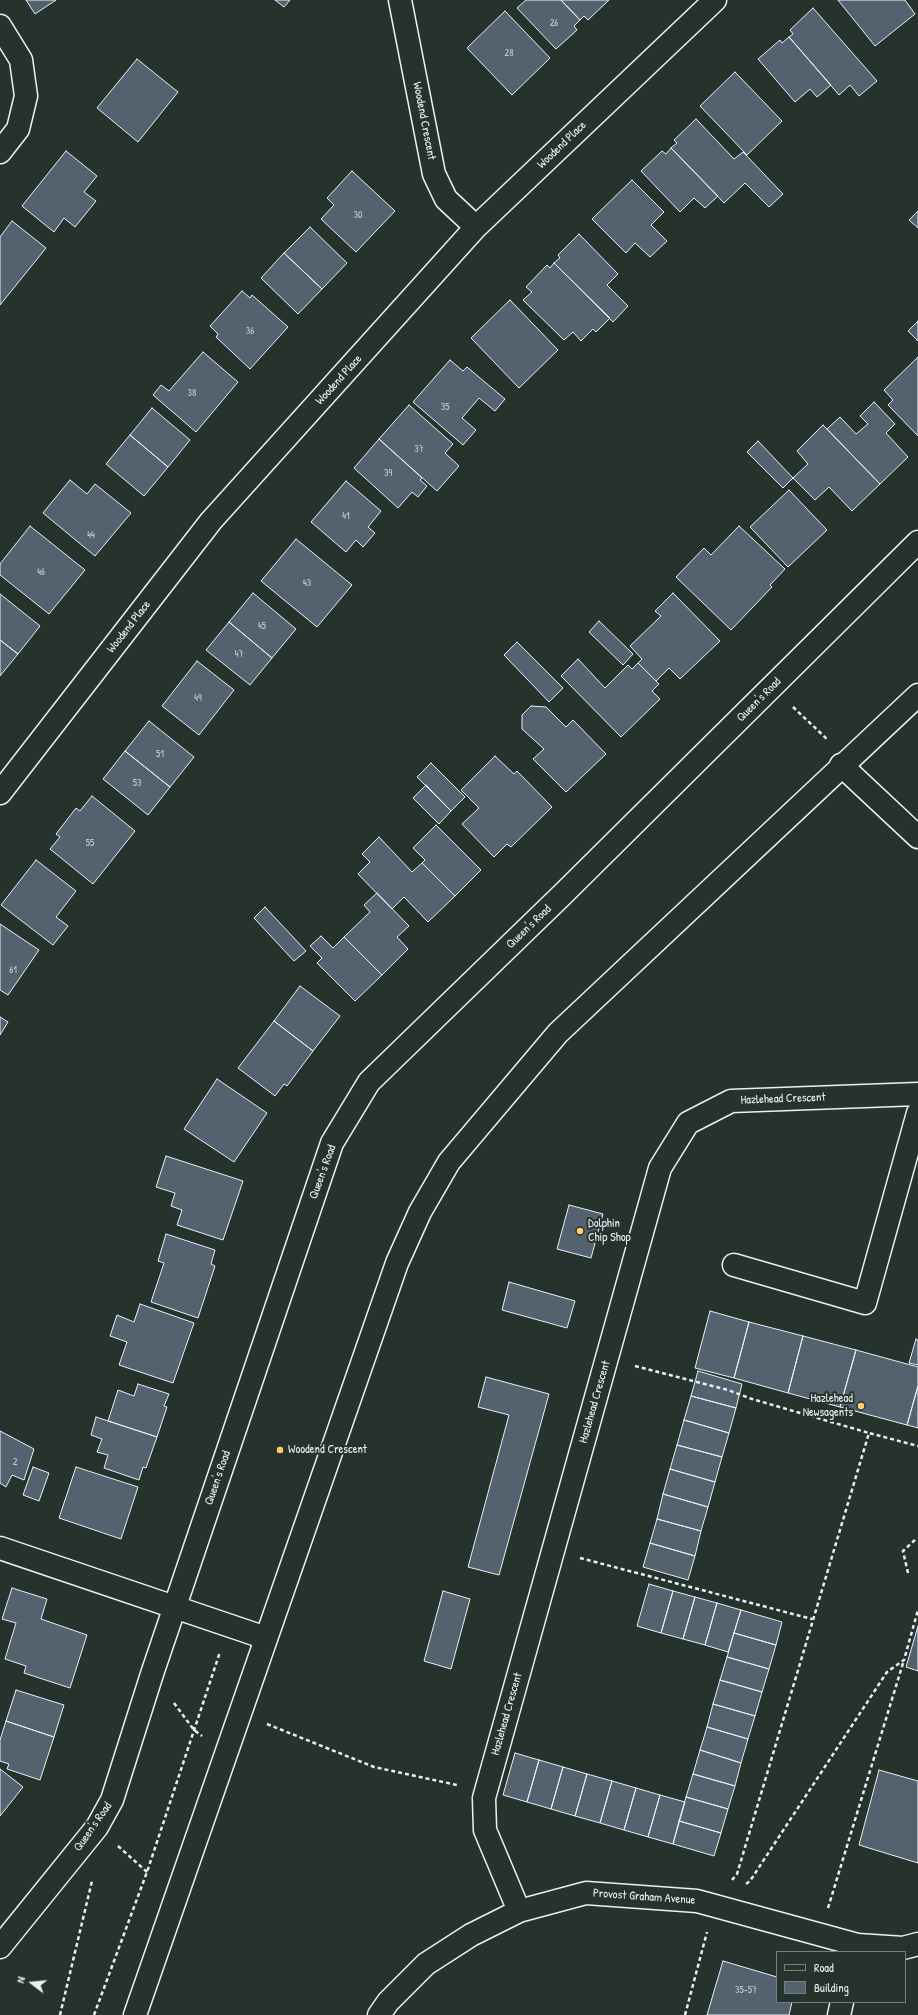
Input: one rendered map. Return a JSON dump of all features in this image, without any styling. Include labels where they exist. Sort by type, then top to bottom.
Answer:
[{"type":"street","name":"Woodend Crescent","points":[[400,0],[434,174],[446,199],[476,227]]},
{"type":"street","name":"Woodend Place","points":[[0,793],[211,521],[476,227],[715,0]]},
{"type":"street","points":[[0,26],[21,60],[26,96],[18,129],[0,152]]},
{"type":"street","name":"Queen's Road","points":[[0,1947],[90,1835],[112,1800],[152,1674],[332,1143],[370,1082],[918,542]]},
{"type":"street","points":[[135,2015],[397,1263],[420,1212],[449,1162],[558,1033],[844,762],[918,695]]},
{"type":"street","points":[[844,762],[918,837]]},
{"type":"street","name":"Hazlehead Crescent","points":[[519,1911],[485,1830],[485,1794],[660,1168],[688,1123],[731,1101],[918,1094]]},
{"type":"street","points":[[734,1265],[865,1303],[918,1113]]},
{"type":"street","points":[[0,1548],[266,1638]]},
{"type":"street","name":"Provost Graham Avenue","points":[[379,2015],[388,2002],[426,1964],[471,1935],[519,1911],[586,1893],[697,1900],[820,1934],[857,1948],[903,1948],[918,1944]]},
{"type":"street","points":[[839,2015],[842,2003]]},
{"type":"path","points":[[772,687],[844,762]]},
{"type":"path","points":[[607,1359],[728,1390],[752,1399],[918,1446]]},
{"type":"path","points":[[685,2015],[714,1905],[737,1874],[812,1619],[869,1433]]},
{"type":"path","points":[[908,1573],[903,1551],[917,1538]]},
{"type":"path","points":[[553,1550],[812,1619]]},
{"type":"path","points":[[820,1934],[918,1610]]},
{"type":"path","points":[[94,2015],[147,1872],[229,1625]]},
{"type":"path","points":[[714,1905],[750,1881],[887,1672],[904,1660]]},
{"type":"path","points":[[152,1674],[194,1730],[227,1753]]},
{"type":"path","points":[[240,1714],[374,1766],[454,1784],[485,1794]]},
{"type":"path","points":[[90,1835],[147,1872]]},
{"type":"path","points":[[60,2015],[94,1870],[90,1835]]},
{"type":"building","points":[[26,0],[56,0],[35,14]]},
{"type":"building","points":[[275,0],[290,0],[284,7]]},
{"type":"building","points":[[526,0],[561,0],[580,20],[574,26],[577,30],[556,49],[517,8]]},
{"type":"building","points":[[561,0],[609,0],[588,20],[584,16],[580,20]]},
{"type":"building","points":[[838,0],[905,0],[915,14],[875,46]]},
{"type":"building","points":[[813,8],[877,81],[859,96],[850,85],[839,95],[789,37],[793,34],[790,30]]},
{"type":"building","points":[[505,11],[550,58],[512,95],[467,48]]},
{"type":"building","points":[[789,37],[831,85],[817,97],[810,89],[795,102],[758,59],[780,40],[782,43]]},
{"type":"building","points":[[137,59],[178,92],[138,142],[97,108]]},
{"type":"building","points":[[735,72],[782,121],[747,155],[700,106]]},
{"type":"building","points":[[696,119],[734,159],[743,152],[783,194],[769,207],[745,183],[724,203],[671,148],[677,143],[674,140]]},
{"type":"building","points":[[671,148],[718,196],[705,208],[694,198],[680,212],[641,171],[662,151],[666,154]]},
{"type":"building","points":[[66,151],[97,176],[84,192],[96,201],[75,227],[64,218],[54,232],[22,206]]},
{"type":"building","points":[[352,171],[395,211],[356,252],[321,219],[334,205],[327,198]]},
{"type":"building","points":[[632,180],[664,212],[651,225],[667,241],[650,257],[635,243],[626,253],[592,219]]},
{"type":"building","points":[[918,211],[918,228],[909,220]]},
{"type":"building","points":[[12,221],[46,248],[0,305],[0,237]]},
{"type":"building","points":[[310,227],[347,263],[322,289],[284,253]]},
{"type":"building","points":[[579,234],[618,274],[607,285],[628,306],[613,322],[554,263],[560,258],[558,255]]},
{"type":"building","points":[[284,253],[322,289],[298,314],[261,278]]},
{"type":"building","points":[[554,263],[610,318],[596,332],[593,329],[581,341],[573,332],[564,340],[523,300],[532,292],[526,287],[547,265],[550,268]]},
{"type":"building","points":[[242,291],[250,298],[252,295],[288,327],[250,369],[216,337],[218,334],[210,326]]},
{"type":"building","points":[[510,300],[558,350],[519,388],[471,338]]},
{"type":"building","points":[[918,321],[918,341],[908,331]]},
{"type":"building","points":[[203,352],[238,382],[196,432],[153,395],[161,385],[169,391]]},
{"type":"building","points":[[918,357],[918,436],[888,405],[893,400],[884,390]]},
{"type":"building","points":[[450,360],[463,371],[467,367],[505,399],[495,411],[479,398],[462,418],[476,430],[463,445],[413,402]]},
{"type":"building","points":[[874,402],[895,424],[886,433],[908,457],[880,484],[827,429],[840,417],[856,434],[868,424],[860,416]]},
{"type":"building","points":[[409,405],[453,444],[445,453],[459,466],[437,491],[379,439]]},
{"type":"building","points":[[152,408],[190,440],[168,467],[130,435]]},
{"type":"building","points":[[823,425],[880,484],[852,511],[829,487],[815,500],[793,478],[808,464],[797,451]]},
{"type":"building","points":[[130,435],[168,467],[144,496],[106,464]]},
{"type":"building","points":[[379,439],[422,478],[420,480],[427,486],[418,497],[412,492],[398,508],[354,468]]},
{"type":"building","points":[[758,441],[793,478],[783,488],[747,452]]},
{"type":"building","points":[[70,480],[87,494],[95,484],[131,513],[95,556],[43,513]]},
{"type":"building","points":[[346,481],[381,511],[368,527],[375,533],[363,547],[356,540],[346,552],[311,522]]},
{"type":"building","points":[[789,490],[827,530],[788,567],[750,527]]},
{"type":"building","points":[[30,526],[85,570],[49,614],[0,575],[0,564]]},
{"type":"building","points":[[739,526],[785,569],[770,585],[772,587],[731,630],[676,577],[704,548],[711,555]]},
{"type":"building","points":[[296,539],[352,585],[317,627],[261,581]]},
{"type":"building","points":[[253,593],[296,629],[272,658],[229,622]]},
{"type":"building","points":[[673,593],[720,641],[680,679],[669,668],[656,681],[638,663],[642,659],[630,646],[661,616],[655,611]]},
{"type":"building","points":[[0,594],[40,626],[18,654],[0,640]]},
{"type":"building","points":[[599,621],[633,654],[623,665],[589,632]]},
{"type":"building","points":[[229,622],[272,658],[250,685],[206,650]]},
{"type":"building","points":[[0,640],[18,654],[0,676]]},
{"type":"building","points":[[517,642],[563,688],[549,702],[504,655]]},
{"type":"building","points":[[578,659],[605,688],[628,665],[632,669],[638,663],[659,684],[652,691],[660,699],[621,737],[561,676]]},
{"type":"building","points":[[197,661],[234,690],[199,735],[162,706]]},
{"type":"building","points":[[531,706],[546,707],[566,727],[573,720],[606,754],[566,792],[533,759],[544,749],[522,729],[522,715]]},
{"type":"building","points":[[149,721],[194,757],[170,787],[125,751]]},
{"type":"building","points":[[125,751],[170,787],[148,815],[103,779]]},
{"type":"building","points":[[495,756],[514,774],[517,771],[552,807],[511,847],[507,844],[494,857],[462,824],[479,808],[461,790]]},
{"type":"building","points":[[431,763],[465,797],[451,811],[417,777]]},
{"type":"building","points":[[426,785],[451,811],[439,824],[413,798]]},
{"type":"building","points":[[92,796],[135,831],[93,884],[50,849],[60,837],[56,834],[76,808],[80,811]]},
{"type":"building","points":[[436,825],[481,870],[455,896],[422,863],[425,860],[413,848]]},
{"type":"building","points":[[379,837],[412,872],[422,863],[455,896],[428,922],[404,897],[392,909],[358,874],[370,862],[362,854]]},
{"type":"building","points":[[36,860],[76,891],[56,917],[68,926],[53,945],[1,905]]},
{"type":"building","points":[[377,893],[409,926],[397,937],[408,949],[382,975],[344,937],[370,912],[364,905]]},
{"type":"building","points":[[265,907],[306,951],[294,961],[254,918]]},
{"type":"building","points":[[0,924],[39,950],[8,995],[0,990]]},
{"type":"building","points":[[321,936],[333,948],[344,937],[382,975],[355,1001],[317,963],[322,958],[310,946]]},
{"type":"building","points":[[300,986],[340,1016],[313,1051],[274,1021]]},
{"type":"building","points":[[0,1017],[8,1022],[0,1035]]},
{"type":"building","points":[[274,1021],[313,1051],[287,1086],[284,1084],[275,1096],[238,1068]]},
{"type":"building","points":[[217,1079],[267,1113],[234,1162],[184,1129]]},
{"type":"building","points":[[166,1156],[243,1181],[223,1240],[177,1225],[182,1210],[171,1206],[175,1193],[156,1187]]},
{"type":"building","name":"Dolphin Chip Shop","points":[[569,1205],[603,1214],[591,1258],[557,1249]]},
{"type":"building","points":[[166,1234],[215,1250],[211,1264],[215,1266],[198,1318],[151,1302],[164,1263],[158,1261]]},
{"type":"building","points":[[509,1282],[575,1301],[567,1328],[502,1310]]},
{"type":"building","points":[[140,1304],[194,1323],[173,1383],[119,1365],[127,1342],[110,1336],[117,1315],[134,1322]]},
{"type":"building","points":[[710,1311],[749,1322],[734,1378],[695,1368]]},
{"type":"building","points":[[749,1322],[803,1336],[788,1393],[734,1378]]},
{"type":"building","points":[[803,1336],[856,1350],[840,1407],[788,1393]]},
{"type":"building","points":[[916,1339],[918,1340],[918,1365],[909,1363]]},
{"type":"building","points":[[856,1350],[918,1367],[918,1386],[907,1425],[840,1407]]},
{"type":"building","points":[[698,1371],[742,1384],[736,1408],[691,1396]]},
{"type":"building","points":[[486,1377],[549,1394],[499,1575],[468,1567],[509,1415],[478,1407]]},
{"type":"building","points":[[138,1384],[169,1394],[164,1406],[167,1407],[157,1437],[108,1421],[118,1390],[134,1396]]},
{"type":"building","points":[[918,1386],[918,1428],[907,1425]]},
{"type":"building","points":[[691,1396],[736,1408],[729,1433],[684,1420]]},
{"type":"building","points":[[96,1417],[157,1437],[146,1468],[143,1467],[139,1480],[104,1468],[108,1455],[97,1452],[102,1439],[91,1435]]},
{"type":"building","points":[[684,1420],[729,1433],[722,1457],[677,1445]]},
{"type":"building","points":[[0,1431],[34,1449],[24,1480],[12,1475],[6,1487],[0,1483]]},
{"type":"building","points":[[677,1445],[722,1457],[715,1482],[670,1469]]},
{"type":"building","points":[[33,1467],[49,1473],[39,1501],[23,1495]]},
{"type":"building","points":[[76,1467],[138,1487],[121,1539],[59,1518]]},
{"type":"building","points":[[670,1469],[715,1482],[708,1507],[663,1494]]},
{"type":"building","points":[[663,1494],[708,1507],[701,1531],[657,1519]]},
{"type":"building","points":[[657,1519],[701,1531],[695,1556],[650,1543]]},
{"type":"building","points":[[650,1543],[695,1556],[688,1580],[643,1567]]},
{"type":"building","points":[[649,1584],[673,1591],[661,1633],[637,1626]]},
{"type":"building","points":[[12,1588],[47,1599],[41,1619],[87,1635],[70,1688],[24,1673],[26,1666],[5,1659],[16,1623],[2,1619]]},
{"type":"building","points":[[443,1591],[470,1599],[451,1669],[424,1661]]},
{"type":"building","points":[[673,1591],[695,1597],[683,1639],[661,1633]]},
{"type":"building","points":[[695,1597],[717,1603],[705,1645],[683,1639]]},
{"type":"building","points":[[717,1603],[741,1610],[728,1652],[705,1645]]},
{"type":"building","points":[[741,1610],[782,1622],[776,1645],[734,1633]]},
{"type":"building","points":[[918,1626],[918,1671],[906,1667]]},
{"type":"building","points":[[734,1633],[776,1645],[769,1669],[727,1657]]},
{"type":"building","points":[[727,1657],[769,1669],[762,1692],[720,1680]]},
{"type":"building","points":[[720,1680],[762,1692],[755,1716],[713,1704]]},
{"type":"building","points":[[16,1690],[64,1705],[54,1737],[6,1721]]},
{"type":"building","points":[[713,1704],[755,1716],[748,1739],[707,1727]]},
{"type":"building","points":[[6,1721],[54,1737],[40,1780],[7,1769],[9,1764],[0,1761],[0,1740]]},
{"type":"building","points":[[707,1727],[748,1739],[741,1763],[700,1750]]},
{"type":"building","points":[[700,1750],[741,1763],[735,1786],[693,1774]]},
{"type":"building","points":[[515,1753],[539,1760],[527,1802],[503,1795]]},
{"type":"building","points":[[539,1760],[563,1767],[551,1809],[527,1802]]},
{"type":"building","points":[[563,1767],[587,1774],[575,1816],[551,1809]]},
{"type":"building","points":[[0,1769],[23,1787],[0,1816]]},
{"type":"building","points":[[879,1770],[918,1781],[918,1863],[859,1845]]},
{"type":"building","points":[[587,1774],[612,1781],[600,1823],[575,1816]]},
{"type":"building","points":[[693,1774],[735,1786],[728,1809],[686,1797]]},
{"type":"building","points":[[612,1781],[636,1788],[624,1830],[600,1823]]},
{"type":"building","points":[[636,1788],[660,1795],[648,1837],[624,1830]]},
{"type":"building","points":[[660,1795],[685,1802],[673,1844],[648,1837]]},
{"type":"building","points":[[686,1797],[728,1809],[721,1833],[679,1821]]},
{"type":"building","points":[[679,1821],[721,1833],[714,1856],[673,1844]]},
{"type":"building","points":[[723,1961],[776,1977],[776,2003],[792,2003],[789,2015],[707,2015]]},
{"type":"place","name":"Dolphin Chip Shop","points":[[580,1231]]},
{"type":"place","name":"Hazlehead Newsagents","points":[[861,1406]]},
{"type":"place","name":"Woodend Crescent","points":[[280,1450]]}]
